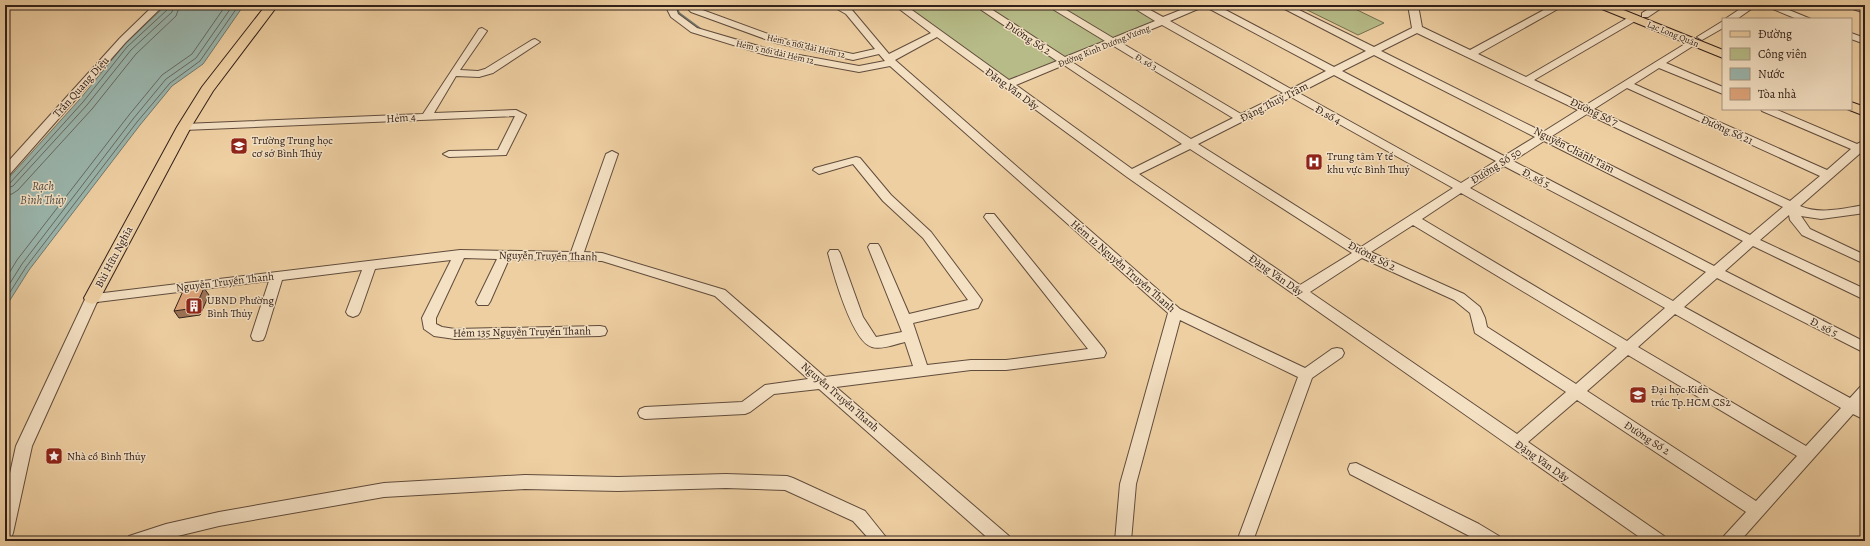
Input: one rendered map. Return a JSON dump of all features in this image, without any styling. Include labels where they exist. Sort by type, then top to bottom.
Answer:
[{"type":"main road","name":"Bùi Hữu Nghĩa","points":[[92,298],[184,127],[208,90],[272,5]]},
{"type":"main road","name":"Lạc Long Quân","points":[[1601,5],[1639,16],[1698,39],[1722,46]]},
{"type":"main road","name":"Lạc Long Quân","points":[[1621,5],[1639,16]]},
{"type":"main road","name":"Lạc Long Quân","points":[[1698,39],[1722,53]]},
{"type":"main road","points":[[1852,97],[1865,102]]},
{"type":"main road","points":[[1852,106],[1865,112]]},
{"type":"street","name":"Trần Quang Diệu","points":[[5,172],[123,40],[159,5]]},
{"type":"street","name":"Hẻm 5 nối dài Hẻm 12","points":[[670,5],[674,15],[694,30],[770,53],[858,69],[887,58]]},
{"type":"street","name":"Hẻm 6 nối dài Hẻm 12","points":[[689,5],[694,10],[706,15],[782,41],[853,57],[887,58]]},
{"type":"street","name":"Hẻm 12 Nguyễn Truyền Thanh","points":[[835,5],[849,12],[887,58],[1174,312],[1306,375]]},
{"type":"street","name":"Đặng Văn Dầy","points":[[899,5],[936,34],[1131,174],[1658,541]]},
{"type":"street","name":"Đường Số 2","points":[[979,5],[1190,144],[1360,252],[1459,297],[1473,307],[1480,317],[1480,329],[1757,510]]},
{"type":"street","name":"Đ. số 3","points":[[1051,5],[1240,118]]},
{"type":"street","name":"Đ.số 4","points":[[1134,5],[1460,189],[1865,414]]},
{"type":"street","name":"Đường Kinh Dương Vương","points":[[1007,85],[1163,22],[1201,5]]},
{"type":"street","name":"Đ. số 5","points":[[1209,5],[1504,162],[1865,348]]},
{"type":"street","name":"Nguyễn Chánh Tâm","points":[[1282,5],[1545,135],[1750,240],[1865,295]]},
{"type":"street","points":[[1413,5],[1417,29]]},
{"type":"street","points":[[1470,54],[1560,5]]},
{"type":"street","points":[[1526,80],[1661,5]]},
{"type":"street","points":[[1732,18],[1752,5]]},
{"type":"street","points":[[1768,5],[1803,18]]},
{"type":"street","points":[[1850,5],[1865,10]]},
{"type":"street","name":"Đường Số 50","points":[[1300,292],[1412,219],[1722,25]]},
{"type":"street","name":"Đặng Thuỳ Trâm","points":[[1131,174],[1417,29]]},
{"type":"street","name":"Đường Số 7","points":[[1417,29],[1793,205],[1805,213],[1821,215],[1865,209]]},
{"type":"street","points":[[426,117],[453,73],[482,31]]},
{"type":"street","points":[[887,58],[936,34]]},
{"type":"street","points":[[1852,36],[1865,41]]},
{"type":"street","points":[[453,73],[479,74],[489,71],[535,42]]},
{"type":"street","points":[[1659,64],[1722,91]]},
{"type":"street","name":"Đường Số 21","points":[[1626,84],[1828,175]]},
{"type":"street","points":[[1517,443],[1714,271],[1862,145],[1769,110]]},
{"type":"street","name":"Hẻm 4","points":[[184,127],[516,113],[521,116],[502,153],[448,154]]},
{"type":"street","points":[[576,257],[612,154]]},
{"type":"street","points":[[819,170],[856,160],[887,198],[928,235],[976,301],[973,305],[905,320]]},
{"type":"street","points":[[1793,205],[1796,220],[1806,232],[1865,260]]},
{"type":"street","points":[[645,413],[745,408],[770,389],[971,365],[1006,365],[1099,352],[990,217]]},
{"type":"street","points":[[1412,219],[1807,456]]},
{"type":"street","points":[[874,247],[905,320],[909,336],[922,371]]},
{"type":"street","points":[[834,253],[846,294],[866,338],[874,343],[909,336]]},
{"type":"street","name":"Nguyễn Truyền Thanh","points":[[92,298],[460,254],[602,257],[720,293],[824,382],[1003,541]]},
{"type":"street","name":"Hẻm 135 Nguyễn Truyền Thanh","points":[[460,254],[428,318],[429,326],[439,332],[455,334],[488,334],[600,331]]},
{"type":"street","points":[[483,302],[505,255]]},
{"type":"street","points":[[352,312],[370,265]]},
{"type":"street","points":[[258,336],[277,276]]},
{"type":"street","name":"Bùi Hữu Nghĩa","points":[[5,533],[24,446],[92,298]]},
{"type":"street","points":[[1123,541],[1128,484],[1174,312]]},
{"type":"street","points":[[1245,541],[1306,375],[1337,353]]},
{"type":"street","points":[[1730,541],[1865,391]]},
{"type":"street","points":[[1356,469],[1493,541]]},
{"type":"street","points":[[135,541],[166,531],[219,519],[384,490],[525,482],[618,484],[726,481],[787,483],[859,516],[880,541]]},
{"type":"green space","points":[[899,5],[1134,5],[1163,21],[1007,85]]},
{"type":"green space","points":[[1297,5],[1347,5],[1384,23],[1358,35]]},
{"type":"water","name":"Rạch Bình Thủy","points":[[166,5],[244,5],[203,64],[172,86],[140,125],[29,270],[5,308],[5,182],[80,99],[124,45]]},
{"type":"building","points":[[204,288],[195,308],[174,311],[183,291]]},
{"type":"waterway","points":[[675,5],[679,13],[702,30]]},
{"type":"place","name":"Trường Trung học cơ sở Bình Thủy","points":[[239,146]]},
{"type":"place","name":"Trung tâm Y tế khu vực Bình Thuỷ","points":[[1314,162]]},
{"type":"place","name":"UBND Phường Bình Thủy","points":[[194,306]]},
{"type":"place","name":"Đại học Kiến trúc Tp.HCM CS2","points":[[1638,395]]},
{"type":"place","name":"Nhà cổ Bình Thủy","points":[[54,456]]}]
